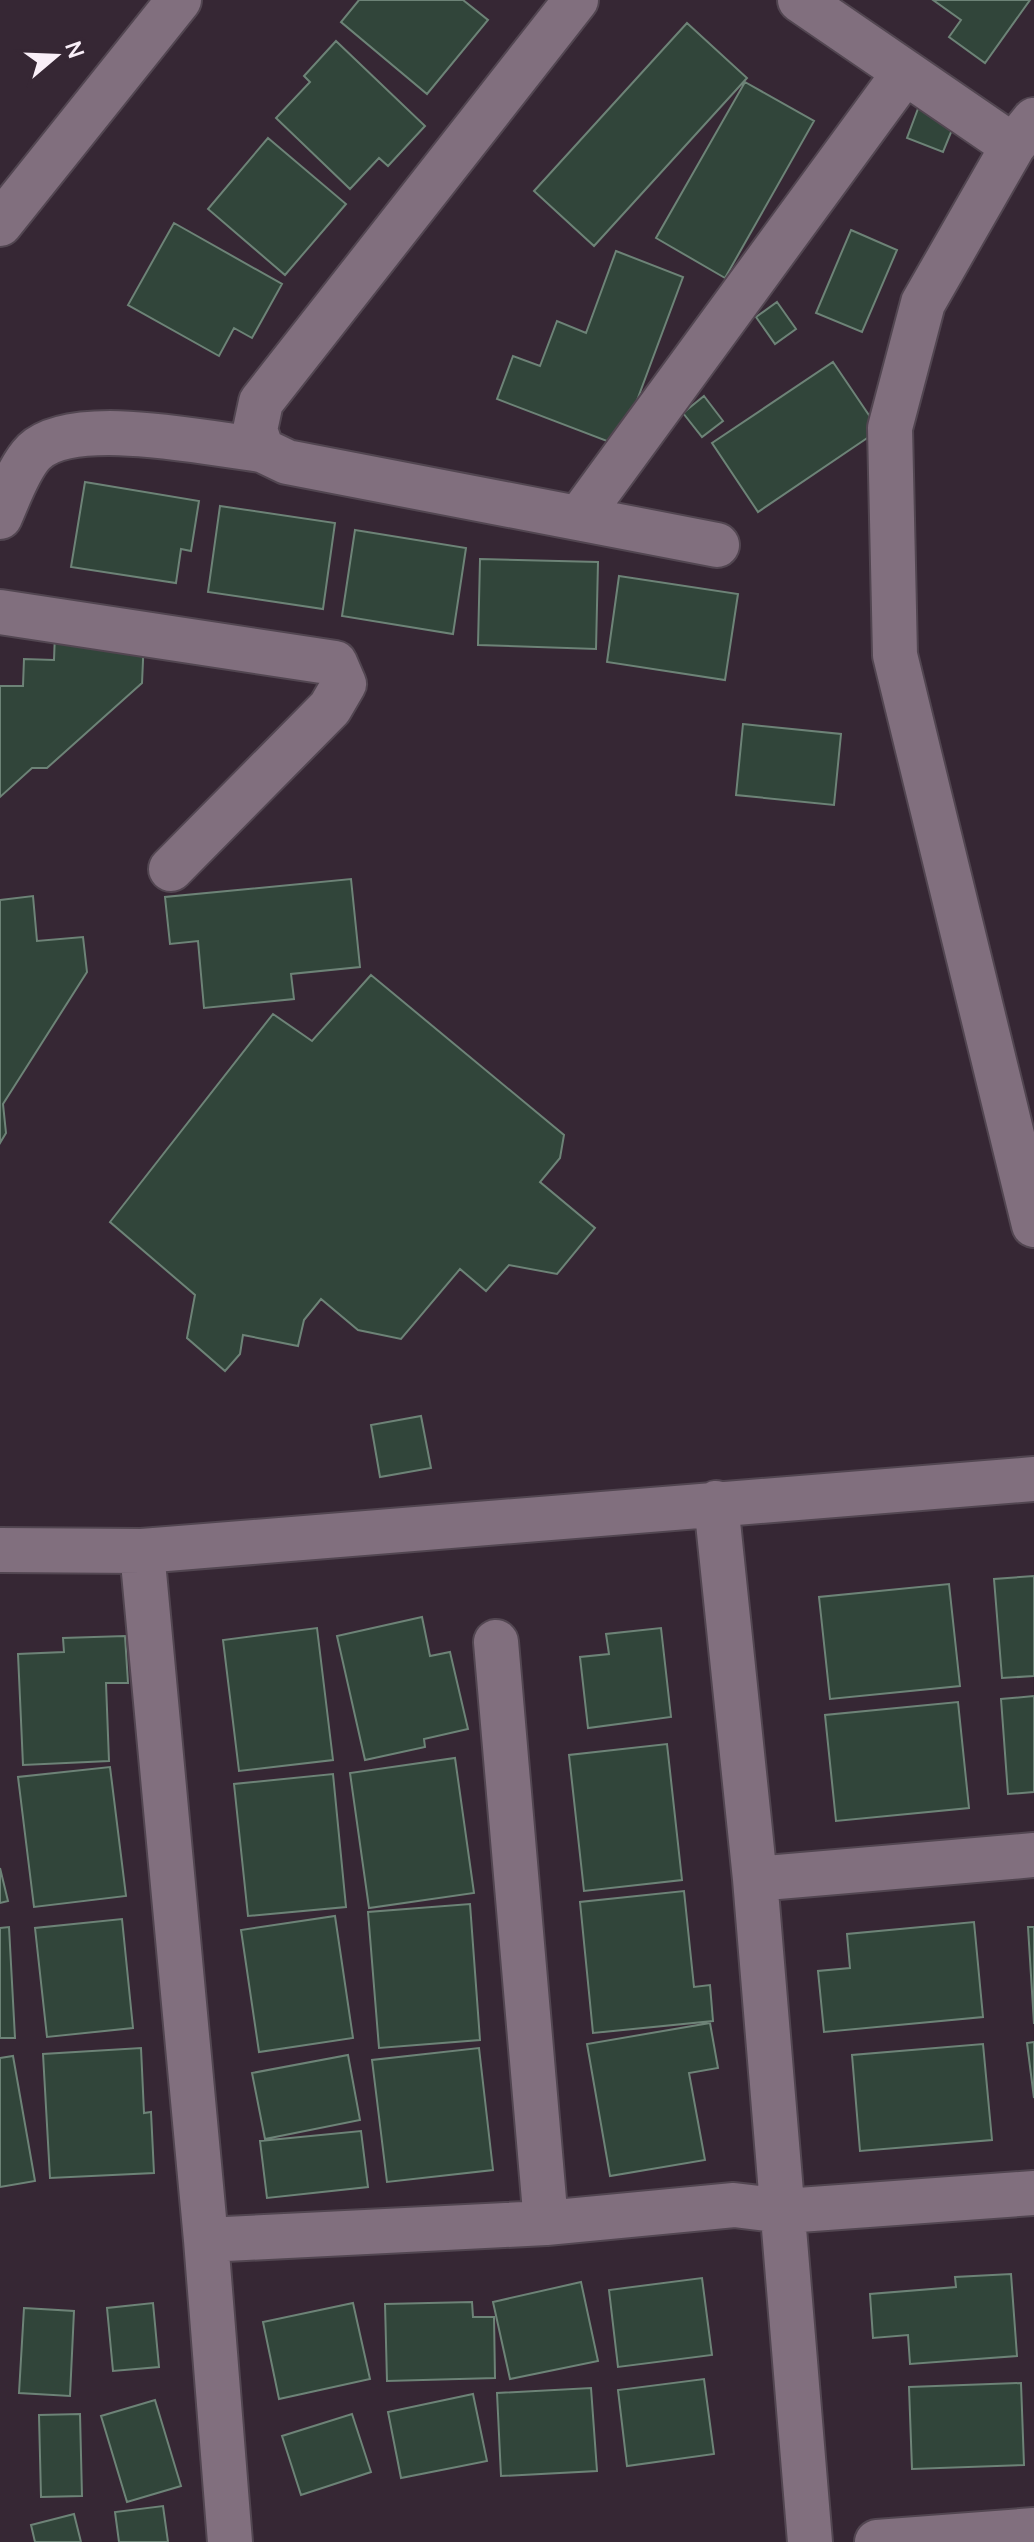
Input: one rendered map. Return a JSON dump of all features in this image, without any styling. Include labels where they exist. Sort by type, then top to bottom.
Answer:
[{"type":"street","points":[[0,224],[179,0]]},
{"type":"street","points":[[262,450],[255,430],[261,402],[576,0]]},
{"type":"street","points":[[800,0],[905,72],[1024,133],[923,303],[890,428],[895,655],[1034,1225]]},
{"type":"street","points":[[579,518],[905,72]]},
{"type":"street","points":[[0,517],[34,452],[64,434],[95,431],[262,450],[287,462],[717,545]]},
{"type":"street","points":[[0,612],[335,663],[344,684],[330,708],[171,869]]},
{"type":"street","points":[[0,1550],[142,1551],[1034,1479]]},
{"type":"street","points":[[716,1503],[755,1879],[785,2211],[810,2542]]},
{"type":"street","points":[[142,1551],[206,2240],[230,2542]]},
{"type":"street","points":[[496,1642],[546,2223]]},
{"type":"street","points":[[755,1879],[1034,1855]]},
{"type":"street","points":[[206,2240],[546,2223],[734,2205],[785,2211],[1034,2193]]},
{"type":"street","points":[[877,2542],[1034,2530]]},
{"type":"building","points":[[359,0],[463,0],[488,20],[427,94],[341,22]]},
{"type":"building","points":[[933,0],[1030,0],[985,63],[949,37],[961,20]]},
{"type":"building","points":[[687,23],[747,78],[594,246],[534,191]]},
{"type":"building","points":[[336,41],[425,126],[388,166],[379,158],[350,189],[276,118],[310,82],[304,76]]},
{"type":"building","points":[[745,82],[814,121],[725,278],[656,238]]},
{"type":"building","points":[[919,106],[956,120],[943,152],[907,138]]},
{"type":"building","points":[[268,138],[346,204],[285,275],[208,209]]},
{"type":"building","points":[[174,223],[282,284],[252,338],[234,328],[219,356],[128,305]]},
{"type":"building","points":[[851,230],[897,250],[862,332],[816,313]]},
{"type":"building","points":[[616,251],[683,277],[620,446],[497,399],[513,356],[540,366],[557,321],[586,333]]},
{"type":"building","points":[[777,302],[796,329],[775,344],[756,317]]},
{"type":"building","points":[[833,362],[879,430],[758,512],[712,443]]},
{"type":"building","points":[[704,396],[723,421],[702,437],[683,413]]},
{"type":"building","points":[[85,482],[199,501],[191,551],[181,549],[176,583],[71,567]]},
{"type":"building","points":[[220,506],[335,523],[323,609],[208,592]]},
{"type":"building","points":[[355,530],[466,548],[453,634],[342,616]]},
{"type":"building","points":[[480,559],[598,562],[596,649],[478,645]]},
{"type":"building","points":[[619,576],[738,594],[725,680],[607,662]]},
{"type":"building","points":[[55,633],[144,638],[142,683],[47,768],[32,768],[0,797],[0,686],[23,686],[24,659],[54,660]]},
{"type":"building","points":[[743,724],[841,734],[834,805],[736,795]]},
{"type":"building","points":[[351,879],[360,967],[291,974],[294,999],[204,1008],[198,941],[170,944],[165,897]]},
{"type":"building","points":[[33,896],[37,941],[83,937],[87,972],[3,1104],[6,1133],[0,1143],[0,900]]},
{"type":"building","points":[[371,975],[564,1135],[560,1158],[540,1182],[595,1228],[557,1274],[509,1265],[486,1291],[460,1269],[401,1339],[358,1330],[321,1299],[304,1320],[298,1346],[243,1335],[240,1354],[225,1371],[187,1338],[195,1295],[110,1222],[273,1014],[312,1041]]},
{"type":"building","points":[[421,1416],[431,1468],[380,1477],[371,1425]]},
{"type":"building","points":[[1034,1576],[1034,1676],[1002,1678],[994,1579]]},
{"type":"building","points":[[949,1584],[960,1686],[830,1699],[819,1597]]},
{"type":"building","points":[[422,1617],[430,1656],[450,1652],[468,1729],[424,1739],[425,1747],[365,1760],[337,1636]]},
{"type":"building","points":[[317,1628],[333,1760],[239,1771],[223,1640]]},
{"type":"building","points":[[661,1628],[671,1717],[588,1728],[580,1657],[609,1654],[606,1634]]},
{"type":"building","points":[[125,1636],[128,1683],[106,1683],[109,1761],[23,1765],[18,1654],[64,1652],[63,1638]]},
{"type":"building","points":[[1034,1696],[1034,1792],[1008,1794],[1001,1699]]},
{"type":"building","points":[[958,1702],[969,1808],[836,1821],[825,1715]]},
{"type":"building","points":[[667,1744],[682,1880],[584,1891],[569,1755]]},
{"type":"building","points":[[455,1758],[474,1893],[369,1908],[350,1773]]},
{"type":"building","points":[[110,1767],[126,1896],[34,1907],[18,1777]]},
{"type":"building","points":[[333,1774],[346,1907],[248,1916],[234,1784]]},
{"type":"building","points":[[0,1868],[8,1901],[0,1903]]},
{"type":"building","points":[[684,1891],[694,1987],[710,1985],[713,2021],[593,2033],[580,1902]]},
{"type":"building","points":[[470,1904],[480,2040],[379,2048],[368,1912]]},
{"type":"building","points":[[335,1916],[353,2038],[259,2052],[241,1930]]},
{"type":"building","points":[[122,1919],[133,2028],[47,2037],[35,1928]]},
{"type":"building","points":[[974,1922],[983,2017],[824,2032],[818,1971],[850,1968],[847,1934]]},
{"type":"building","points":[[9,1927],[15,2038],[0,2038],[0,1928]]},
{"type":"building","points":[[1028,1927],[1034,1927],[1034,2024]]},
{"type":"building","points":[[710,2023],[718,2068],[689,2073],[705,2160],[610,2176],[587,2044]]},
{"type":"building","points":[[1034,2042],[1034,2098],[1027,2043]]},
{"type":"building","points":[[983,2044],[992,2140],[860,2151],[852,2055]]},
{"type":"building","points":[[141,2048],[144,2113],[151,2112],[154,2173],[50,2178],[43,2054]]},
{"type":"building","points":[[479,2048],[493,2170],[387,2182],[372,2060]]},
{"type":"building","points":[[348,2055],[360,2120],[265,2139],[252,2073]]},
{"type":"building","points":[[13,2056],[35,2181],[0,2187],[0,2058]]},
{"type":"building","points":[[361,2131],[368,2187],[267,2198],[260,2141]]},
{"type":"building","points":[[1011,2274],[1017,2356],[910,2364],[908,2335],[873,2338],[870,2294],[956,2287],[955,2277]]},
{"type":"building","points":[[702,2278],[712,2355],[618,2367],[609,2290]]},
{"type":"building","points":[[581,2282],[598,2361],[510,2379],[493,2302]]},
{"type":"building","points":[[472,2302],[473,2317],[494,2317],[495,2378],[387,2381],[385,2304]]},
{"type":"building","points":[[153,2303],[159,2367],[113,2371],[107,2308]]},
{"type":"building","points":[[353,2303],[370,2379],[279,2399],[263,2322]]},
{"type":"building","points":[[24,2308],[74,2311],[70,2396],[19,2393]]},
{"type":"building","points":[[704,2379],[714,2454],[627,2466],[618,2390]]},
{"type":"building","points":[[1021,2383],[1024,2465],[912,2469],[909,2387]]},
{"type":"building","points":[[591,2388],[597,2471],[501,2476],[497,2393]]},
{"type":"building","points":[[473,2394],[487,2461],[401,2478],[388,2412]]},
{"type":"building","points":[[155,2400],[181,2486],[127,2502],[101,2416]]},
{"type":"building","points":[[80,2414],[82,2496],[41,2497],[39,2415]]},
{"type":"building","points":[[352,2414],[371,2472],[301,2495],[282,2436]]},
{"type":"building","points":[[163,2506],[168,2542],[119,2542],[115,2512]]},
{"type":"building","points":[[74,2514],[81,2542],[35,2542],[31,2525]]}]
